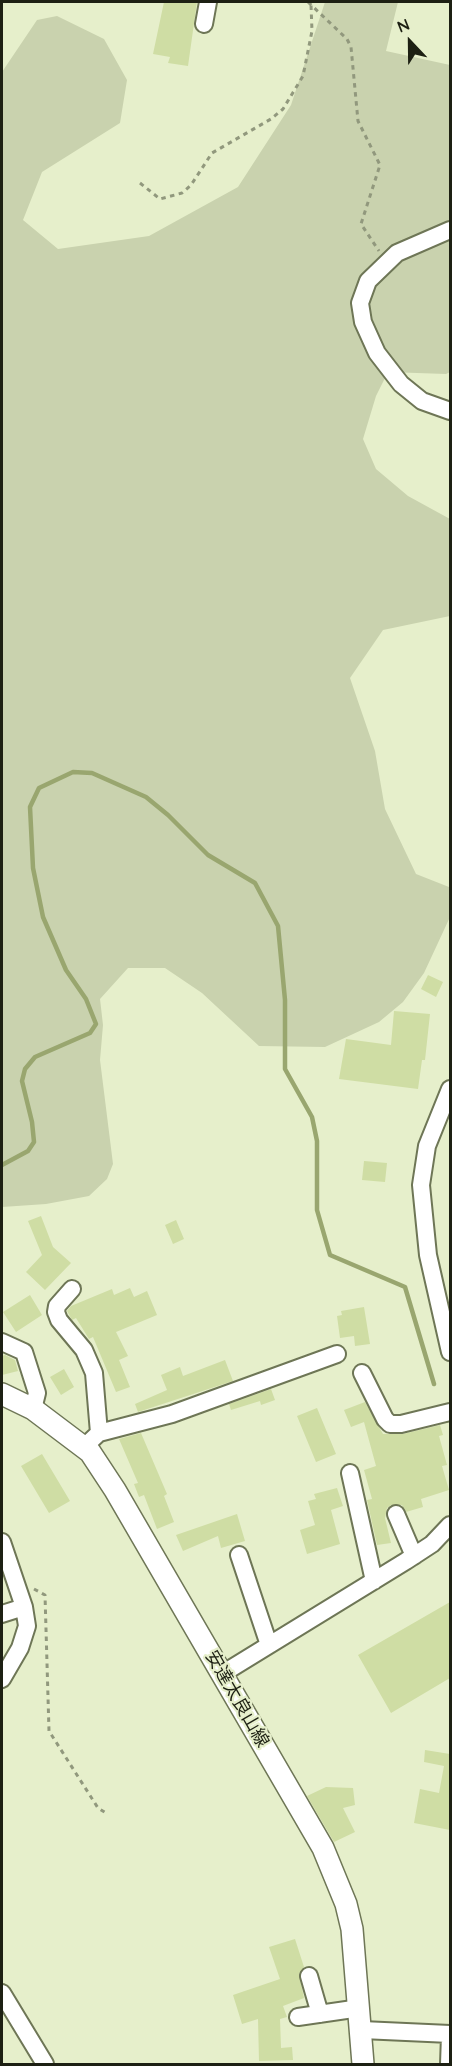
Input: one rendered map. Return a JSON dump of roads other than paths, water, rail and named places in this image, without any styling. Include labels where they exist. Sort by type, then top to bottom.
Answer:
[{"type":"main road","name":"安達太良山線","points":[[2,1394],[92,1440],[116,1490],[323,1848],[346,1904],[356,1955],[363,2064]]},
{"type":"street","points":[[204,24],[208,2]]},
{"type":"street","points":[[450,230],[413,244],[387,262],[368,280],[360,303],[369,337],[377,353],[401,384],[422,401],[450,411]]},
{"type":"street","points":[[450,1089],[428,1146],[421,1185],[428,1255],[445,1309],[450,1352]]},
{"type":"street","points":[[72,1289],[57,1306],[56,1312],[58,1320],[84,1350],[94,1373],[92,1440],[172,1414],[337,1354]]},
{"type":"street","points":[[2,1342],[24,1352],[37,1393],[33,1409]]},
{"type":"street","points":[[362,1373],[385,1419],[390,1424],[401,1424],[450,1412]]},
{"type":"street","points":[[350,1473],[374,1581]]},
{"type":"street","points":[[396,1514],[414,1556]]},
{"type":"street","points":[[222,1674],[414,1556],[432,1544],[450,1525]]},
{"type":"street","points":[[2,1542],[24,1607],[27,1626],[20,1648],[2,1679]]},
{"type":"street","points":[[239,1555],[269,1645]]},
{"type":"street","points":[[2,1614],[24,1607]]},
{"type":"street","points":[[309,1976],[320,2014]]},
{"type":"street","points":[[2,1993],[7,2011],[45,2064]]},
{"type":"street","points":[[298,2017],[360,2008]]},
{"type":"street","points":[[362,2030],[450,2035],[449,2064]]},
{"type":"waterway","points":[[2,1165],[28,1151],[34,1142],[32,1122],[22,1081],[25,1069],[35,1057],[90,1033],[96,1024],[86,999],[66,970],[43,917],[33,868],[30,807],[39,788],[73,772],[92,773],[146,797],[168,815],[208,855],[255,883],[278,926],[285,1000],[285,1069],[312,1117],[317,1141],[317,1210],[330,1255],[405,1287],[434,1384]]}]
